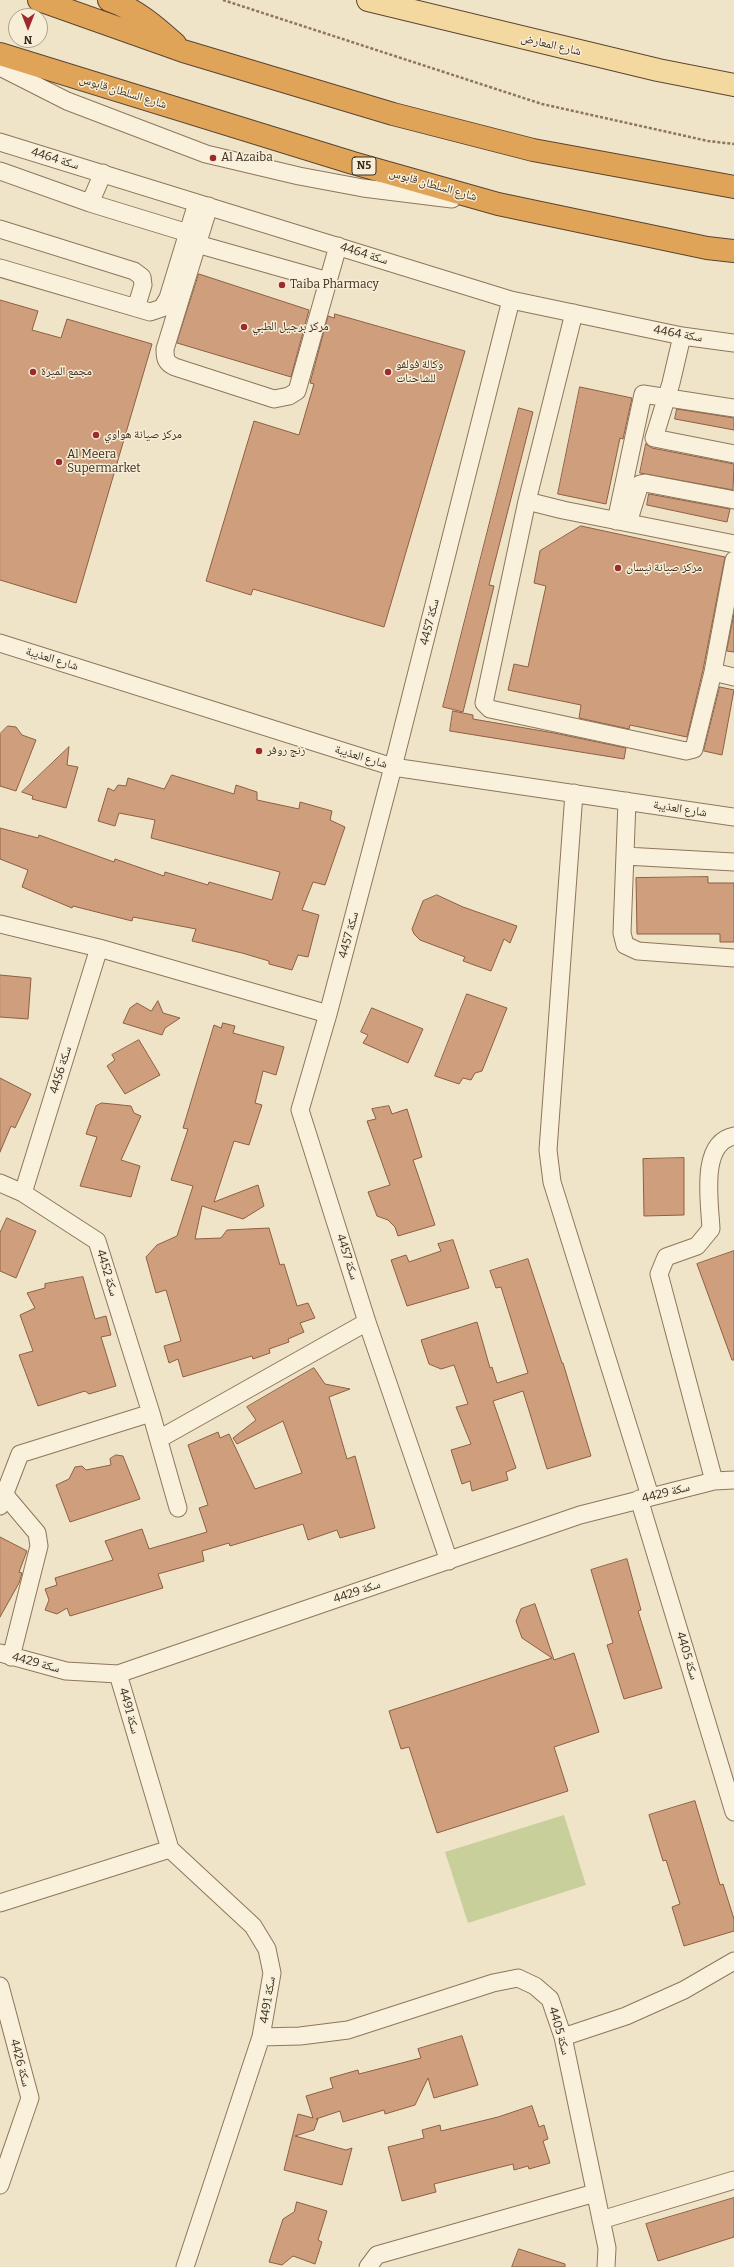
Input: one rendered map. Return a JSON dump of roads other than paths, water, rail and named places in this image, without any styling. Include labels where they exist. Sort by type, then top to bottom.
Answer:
[{"type":"highway","points":[[40,0],[183,51],[375,109],[533,150],[734,187]]},
{"type":"highway","points":[[109,0],[124,5],[149,20],[183,51]]},
{"type":"highway","name":"شارع السلطان قابوس","points":[[0,54],[353,163],[498,204],[707,248],[734,251]]},
{"type":"main road","name":"شارع المعارض","points":[[380,2],[658,70],[734,86]]},
{"type":"street","points":[[0,67],[66,101],[206,154],[299,176],[362,188],[498,204]]},
{"type":"street","name":"سكة 4464","points":[[0,142],[511,300],[682,336],[734,343]]},
{"type":"street","points":[[0,171],[192,238],[328,281]]},
{"type":"street","points":[[90,203],[103,173]]},
{"type":"street","points":[[0,268],[150,312],[162,308],[168,298],[192,238],[203,204]]},
{"type":"street","points":[[0,229],[134,271],[142,277],[143,285],[136,308]]},
{"type":"street","points":[[192,238],[166,349],[165,358],[168,364],[274,399],[288,396],[297,391],[338,246]]},
{"type":"street","name":"سكة 4457","points":[[449,1560],[368,1322],[300,1110],[328,1014],[393,767],[511,300]]},
{"type":"street","points":[[574,313],[527,501],[484,703],[490,709],[686,751],[694,749],[713,672],[734,560]]},
{"type":"street","points":[[682,336],[667,398],[654,438],[734,454]]},
{"type":"street","points":[[622,522],[643,394],[734,408]]},
{"type":"street","points":[[622,522],[640,484],[645,483],[734,500]]},
{"type":"street","points":[[527,501],[622,522],[734,544]]},
{"type":"street","name":"شارع العذيبة","points":[[0,643],[393,767],[734,817]]},
{"type":"street","points":[[713,672],[734,677]]},
{"type":"street","name":"سكة 4405","points":[[574,794],[548,1150],[552,1182],[734,1812]]},
{"type":"street","points":[[627,801],[622,933],[626,945],[638,951],[734,958]]},
{"type":"street","points":[[625,856],[734,862]]},
{"type":"street","points":[[0,924],[99,948],[328,1014]]},
{"type":"street","name":"سكة 4456","points":[[23,1193],[99,948]]},
{"type":"street","points":[[714,1480],[659,1274],[666,1257],[697,1246],[711,1230],[709,1172],[715,1149],[726,1137],[734,1136]]},
{"type":"street","name":"سكة 4452","points":[[0,1183],[23,1193],[97,1241],[159,1439],[178,1508]]},
{"type":"street","points":[[159,1439],[368,1322]]},
{"type":"street","points":[[5,1655],[39,1546],[38,1533],[2,1500],[20,1454],[151,1414]]},
{"type":"street","name":"سكة 4429","points":[[5,1655],[66,1671],[118,1674],[580,1515],[714,1480],[734,1480]]},
{"type":"street","name":"سكة 4491","points":[[118,1674],[170,1849],[253,1926],[267,1949],[272,1973],[261,2037],[185,2267]]},
{"type":"street","points":[[0,1903],[170,1849]]},
{"type":"street","points":[[563,2036],[626,2016],[684,1990],[734,1961]]},
{"type":"street","name":"سكة 4405","points":[[261,2037],[300,2036],[348,2030],[493,1983],[518,1978],[535,1986],[550,1999],[563,2036],[607,2248],[606,2267]]},
{"type":"street","name":"سكة 4426","points":[[0,1986],[30,2098],[0,2185]]},
{"type":"street","points":[[601,2220],[734,2180]]},
{"type":"street","points":[[368,2267],[378,2255],[595,2193]]},
{"type":"place","name":"Al Azaiba","points":[[213,158]]},
{"type":"place","name":"Taiba Pharmacy","points":[[282,285]]},
{"type":"place","name":"مركز برجيل الطبي","points":[[244,327]]},
{"type":"place","name":"مجمع الميرة","points":[[33,372]]},
{"type":"place","name":"وكالة فولفو للشاحنات","points":[[388,372]]},
{"type":"place","name":"مركز صيانة هواوي","points":[[96,435]]},
{"type":"place","name":"Al Meera Supermarket","points":[[59,462]]},
{"type":"place","name":"مركز صيانة نيسان","points":[[618,568]]},
{"type":"place","name":"رنج روفر","points":[[259,751]]}]
